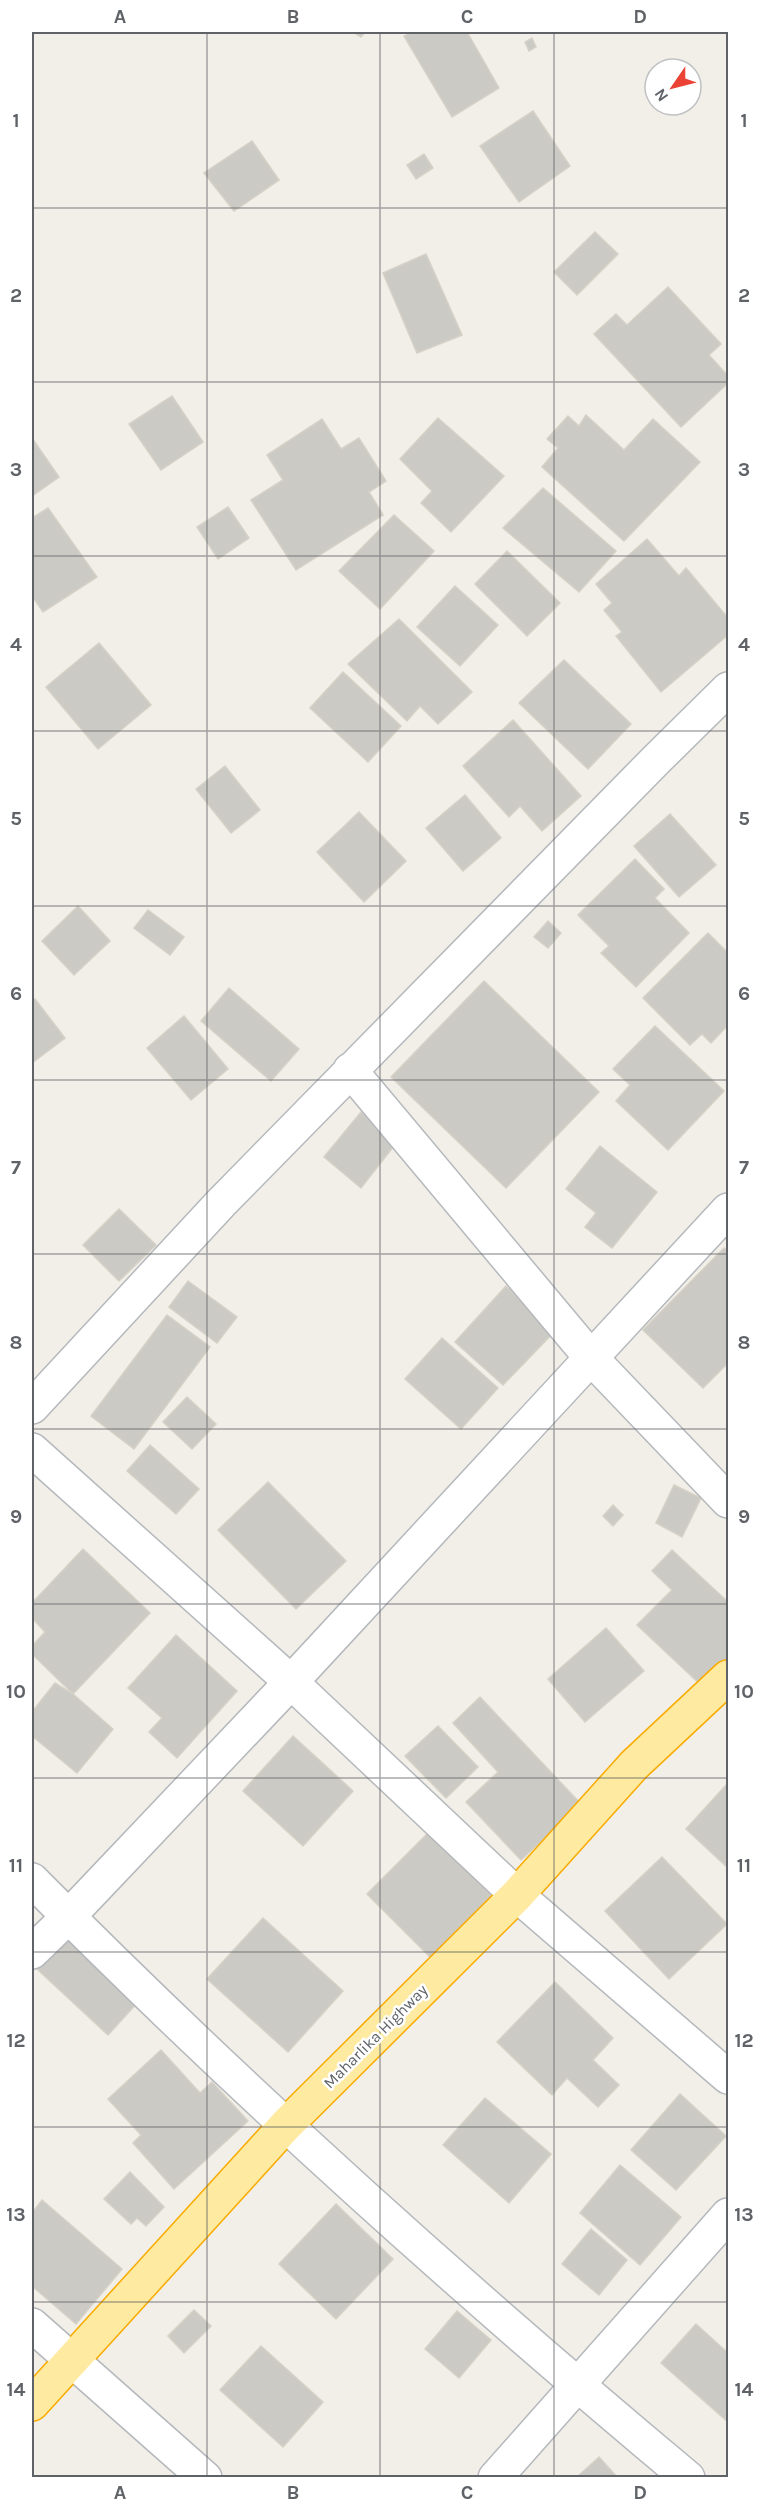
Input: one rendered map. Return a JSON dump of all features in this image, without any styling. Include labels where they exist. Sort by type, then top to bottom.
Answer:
[{"type":"highway","name":"Maharlika Highway","points":[[32,2404],[286,2125],[517,1895],[634,1765],[729,1677]]},
{"type":"street","points":[[32,1407],[221,1203],[350,1070],[729,689]]},
{"type":"street","points":[[350,1070],[592,1359],[729,1501]]},
{"type":"street","points":[[32,1952],[291,1682],[729,1210]]},
{"type":"street","points":[[32,1450],[291,1682],[517,1895],[729,2077]]},
{"type":"street","points":[[32,1880],[286,2125],[577,2385],[688,2478]]},
{"type":"street","points":[[495,2478],[729,2215]]},
{"type":"street","points":[[32,2325],[205,2478]]},
{"type":"building","points":[[353,32],[365,32],[361,37]]},
{"type":"building","points":[[412,32],[467,32],[499,88],[452,117],[404,36]]},
{"type":"building","points":[[532,38],[536,47],[529,51],[525,42]]},
{"type":"building","points":[[533,111],[570,166],[519,202],[480,146]]},
{"type":"building","points":[[252,141],[279,180],[234,211],[204,173]]},
{"type":"building","points":[[424,154],[433,168],[416,179],[407,165]]},
{"type":"building","points":[[595,232],[618,254],[577,295],[554,272]]},
{"type":"building","points":[[426,254],[462,335],[417,353],[383,273]]},
{"type":"building","points":[[668,287],[721,344],[709,355],[728,376],[728,383],[681,427],[594,334],[616,314],[627,325]]},
{"type":"building","points":[[172,396],[203,442],[161,470],[129,424]]},
{"type":"building","points":[[586,415],[624,450],[653,419],[700,462],[624,541],[542,467],[558,448],[547,439],[568,416],[579,426]]},
{"type":"building","points":[[438,418],[504,476],[451,532],[421,503],[432,491],[400,459]]},
{"type":"building","points":[[322,419],[341,449],[359,438],[386,481],[369,492],[383,515],[296,570],[251,500],[283,480],[267,455]]},
{"type":"building","points":[[32,438],[59,477],[32,496]]},
{"type":"building","points":[[543,488],[616,551],[579,592],[503,528]]},
{"type":"building","points":[[228,507],[249,538],[218,559],[197,527]]},
{"type":"building","points":[[48,508],[97,577],[43,612],[32,596],[32,518]]},
{"type":"building","points":[[394,515],[434,551],[380,609],[339,571]]},
{"type":"building","points":[[647,539],[679,576],[686,568],[728,618],[728,635],[661,692],[616,636],[622,632],[604,610],[612,603],[596,584]]},
{"type":"building","points":[[507,551],[560,603],[527,636],[475,584]]},
{"type":"building","points":[[455,586],[498,625],[460,666],[417,627]]},
{"type":"building","points":[[399,619],[472,692],[438,724],[420,706],[407,721],[348,664]]},
{"type":"building","points":[[99,643],[151,705],[98,749],[46,687]]},
{"type":"building","points":[[564,660],[631,724],[588,769],[519,703]]},
{"type":"building","points":[[343,672],[401,726],[368,762],[310,708]]},
{"type":"building","points":[[513,720],[581,796],[542,831],[520,806],[509,817],[463,766]]},
{"type":"building","points":[[225,766],[260,810],[231,833],[196,789]]},
{"type":"building","points":[[465,795],[501,838],[463,871],[426,828]]},
{"type":"building","points":[[359,812],[406,861],[364,902],[317,852]]},
{"type":"building","points":[[670,814],[716,865],[679,897],[634,846]]},
{"type":"building","points":[[635,859],[664,889],[655,898],[689,933],[636,987],[601,953],[609,946],[578,915]]},
{"type":"building","points":[[78,906],[110,941],[74,975],[42,941]]},
{"type":"building","points":[[148,910],[184,937],[170,955],[134,928]]},
{"type":"building","points":[[548,921],[561,933],[548,948],[534,937]]},
{"type":"building","points":[[708,933],[728,953],[728,1025],[711,1043],[702,1034],[690,1045],[643,998]]},
{"type":"building","points":[[484,981],[599,1092],[506,1188],[391,1077]]},
{"type":"building","points":[[229,988],[299,1049],[271,1081],[201,1021]]},
{"type":"building","points":[[35,999],[65,1038],[32,1063],[32,1001]]},
{"type":"building","points":[[184,1016],[228,1069],[191,1100],[147,1048]]},
{"type":"building","points":[[655,1026],[724,1091],[668,1150],[616,1101],[630,1085],[613,1069]]},
{"type":"building","points":[[361,1112],[397,1142],[361,1188],[324,1157]]},
{"type":"building","points":[[600,1146],[657,1192],[612,1248],[585,1227],[596,1213],[566,1189]]},
{"type":"building","points":[[119,1209],[156,1245],[119,1281],[83,1245]]},
{"type":"building","points":[[724,1248],[728,1252],[728,1363],[703,1388],[643,1330]]},
{"type":"building","points":[[188,1281],[237,1317],[217,1343],[169,1307]]},
{"type":"building","points":[[506,1286],[555,1331],[503,1385],[455,1342]]},
{"type":"building","points":[[167,1315],[210,1347],[134,1449],[91,1416]]},
{"type":"building","points":[[442,1338],[498,1388],[461,1429],[405,1379]]},
{"type":"building","points":[[187,1397],[216,1424],[192,1449],[163,1422]]},
{"type":"building","points":[[150,1445],[199,1489],[176,1514],[127,1471]]},
{"type":"building","points":[[268,1482],[346,1561],[296,1609],[218,1530]]},
{"type":"building","points":[[674,1485],[701,1498],[682,1537],[656,1523]]},
{"type":"building","points":[[613,1505],[623,1515],[613,1526],[603,1516]]},
{"type":"building","points":[[83,1549],[150,1613],[73,1694],[32,1654],[32,1646],[45,1632],[32,1618],[32,1603]]},
{"type":"building","points":[[672,1550],[728,1602],[728,1661],[703,1687],[637,1625],[672,1590],[652,1571]]},
{"type":"building","points":[[606,1628],[644,1671],[585,1722],[548,1679]]},
{"type":"building","points":[[176,1635],[237,1691],[177,1758],[149,1732],[162,1718],[128,1688]]},
{"type":"building","points":[[55,1683],[73,1694],[113,1729],[77,1773],[32,1736],[32,1712]]},
{"type":"building","points":[[480,1697],[581,1804],[521,1860],[466,1802],[498,1772],[453,1723]]},
{"type":"building","points":[[438,1726],[478,1767],[446,1798],[405,1756]]},
{"type":"building","points":[[293,1736],[353,1791],[303,1846],[243,1791]]},
{"type":"building","points":[[728,1783],[728,1868],[686,1829]]},
{"type":"building","points":[[429,1832],[493,1897],[431,1958],[367,1894]]},
{"type":"building","points":[[662,1857],[727,1924],[669,1979],[605,1911]]},
{"type":"building","points":[[263,1918],[343,1991],[288,2052],[207,1979]]},
{"type":"building","points":[[68,1936],[138,2002],[108,2035],[37,1969]]},
{"type":"building","points":[[555,1982],[613,2038],[593,2060],[619,2085],[598,2107],[567,2078],[552,2095],[497,2042]]},
{"type":"building","points":[[161,2050],[200,2093],[212,2082],[248,2121],[174,2189],[133,2143],[141,2135],[108,2099]]},
{"type":"building","points":[[680,2094],[726,2136],[676,2190],[631,2150]]},
{"type":"building","points":[[485,2098],[551,2154],[509,2203],[443,2145]]},
{"type":"building","points":[[620,2165],[681,2217],[640,2265],[580,2213]]},
{"type":"building","points":[[130,2172],[164,2207],[146,2226],[137,2218],[131,2224],[104,2199]]},
{"type":"building","points":[[42,2200],[122,2269],[76,2324],[32,2286],[32,2213]]},
{"type":"building","points":[[336,2204],[393,2259],[336,2319],[279,2264]]},
{"type":"building","points":[[591,2229],[627,2260],[599,2295],[562,2264]]},
{"type":"building","points":[[194,2310],[211,2326],[184,2353],[168,2336]]},
{"type":"building","points":[[457,2311],[491,2340],[459,2378],[425,2349]]},
{"type":"building","points":[[696,2324],[728,2353],[728,2422],[661,2363]]},
{"type":"building","points":[[261,2346],[323,2402],[283,2447],[220,2390]]},
{"type":"building","points":[[599,2457],[618,2478],[576,2478]]}]
